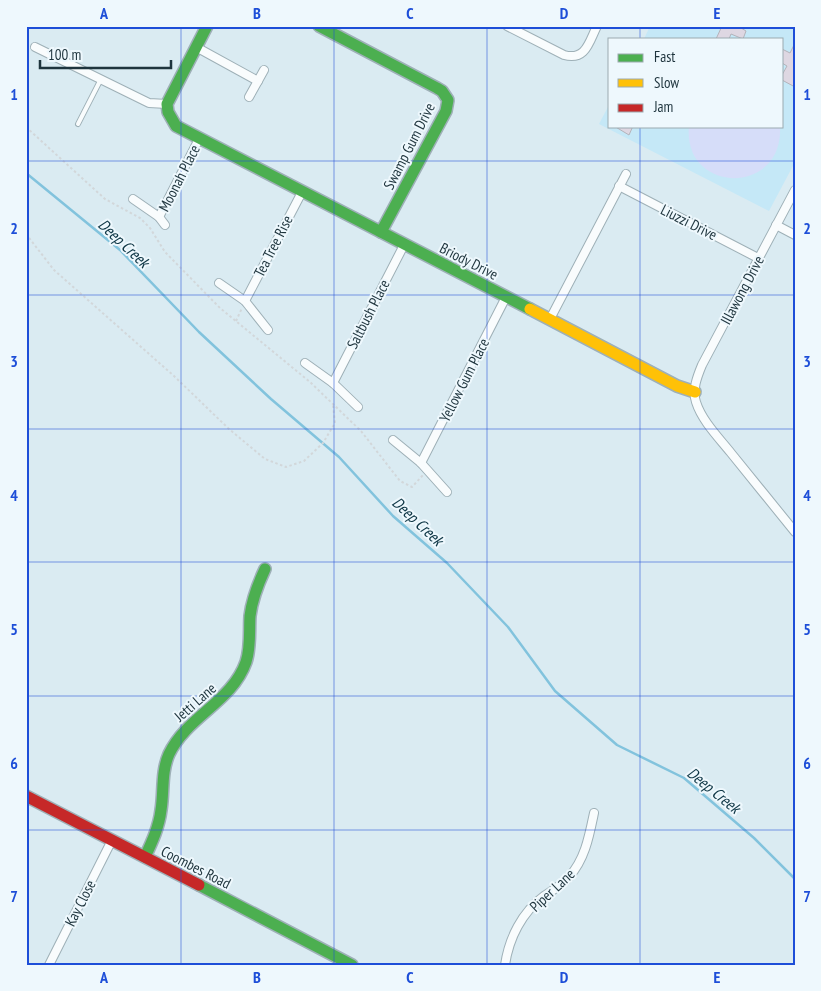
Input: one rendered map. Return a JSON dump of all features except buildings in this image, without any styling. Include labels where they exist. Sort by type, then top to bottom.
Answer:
[{"type":"street","points":[[35,47],[148,103],[167,104],[207,26]]},
{"type":"street","name":"Swamp Gum Drive","points":[[319,26],[437,88],[442,91],[448,100],[446,111],[381,232]]},
{"type":"street","points":[[507,26],[571,57],[578,56],[584,52],[597,26]]},
{"type":"street","points":[[196,48],[258,81]]},
{"type":"street","points":[[249,97],[264,70]]},
{"type":"street","name":"Briody Drive","points":[[167,104],[168,112],[176,126],[199,139],[677,386],[695,392]]},
{"type":"street","name":"Moonah Place","points":[[158,216],[199,139]]},
{"type":"street","points":[[550,319],[626,174]]},
{"type":"street","name":"Liuzzi Drive","points":[[619,186],[758,258]]},
{"type":"street","name":"Illawong Drive","points":[[695,392],[696,382],[702,365],[795,190]]},
{"type":"street","name":"Tea Tree Rise","points":[[245,301],[302,192]]},
{"type":"street","name":"Moonah Place","points":[[133,199],[158,216],[165,226]]},
{"type":"street","points":[[776,226],[795,235]]},
{"type":"street","name":"Saltbush Place","points":[[333,383],[404,244]]},
{"type":"street","points":[[219,283],[245,301],[268,330]]},
{"type":"street","name":"Yellow Gum Place","points":[[421,464],[506,298]]},
{"type":"street","points":[[305,363],[333,383],[358,407]]},
{"type":"street","points":[[695,392],[699,409],[711,428],[795,532]]},
{"type":"street","points":[[394,440],[421,464],[447,492]]},
{"type":"street","name":"Jetti Lane","points":[[145,857],[160,821],[163,775],[169,754],[189,725],[216,705],[238,681],[248,651],[253,598],[265,569]]},
{"type":"street","name":"Coombes Road","points":[[26,796],[352,965]]},
{"type":"street","name":"Piper Lane","points":[[505,965],[513,935],[524,916],[538,901],[568,878],[580,862],[587,846],[594,813]]},
{"type":"street","name":"Kay Close","points":[[49,965],[112,840]]},
{"type":"lane","points":[[78,124],[101,79]]},
{"type":"path","points":[[26,127],[105,199],[140,218],[150,228],[164,252],[220,308],[310,382],[361,431],[400,481],[412,487],[427,470]]},
{"type":"path","points":[[26,234],[54,270],[265,459],[286,467],[304,461],[323,443],[335,423],[333,405]]},
{"type":"path","points":[[236,321],[245,301]]},
{"type":"shaded area","points":[[650,26],[795,26],[795,162],[769,211],[599,124],[608,107],[608,128],[784,128],[784,38],[644,38]]},
{"type":"shaded area","points":[[689,128],[780,128],[777,149],[766,166],[751,175],[733,178],[716,175],[701,165],[691,148]]},
{"type":"waterway","name":"Deep Creek","points":[[26,173],[120,250],[199,332],[271,399],[339,457],[393,516],[447,563],[508,627],[555,691],[617,745],[684,778],[754,838],[795,879]]},
{"type":"traffic: fast","points":[[207,26],[167,104],[168,112],[176,126],[530,309]]},
{"type":"traffic: fast","points":[[319,26],[437,88],[442,91],[448,100],[446,111],[381,232]]},
{"type":"traffic: fast","points":[[145,857],[159,822],[166,761],[169,754],[187,729],[231,688],[246,662],[251,610],[265,569]]},
{"type":"traffic: fast","points":[[199,885],[352,965]]},
{"type":"traffic: slow","points":[[530,309],[677,386],[695,392]]},
{"type":"traffic: jam","points":[[26,796],[199,885]]}]
